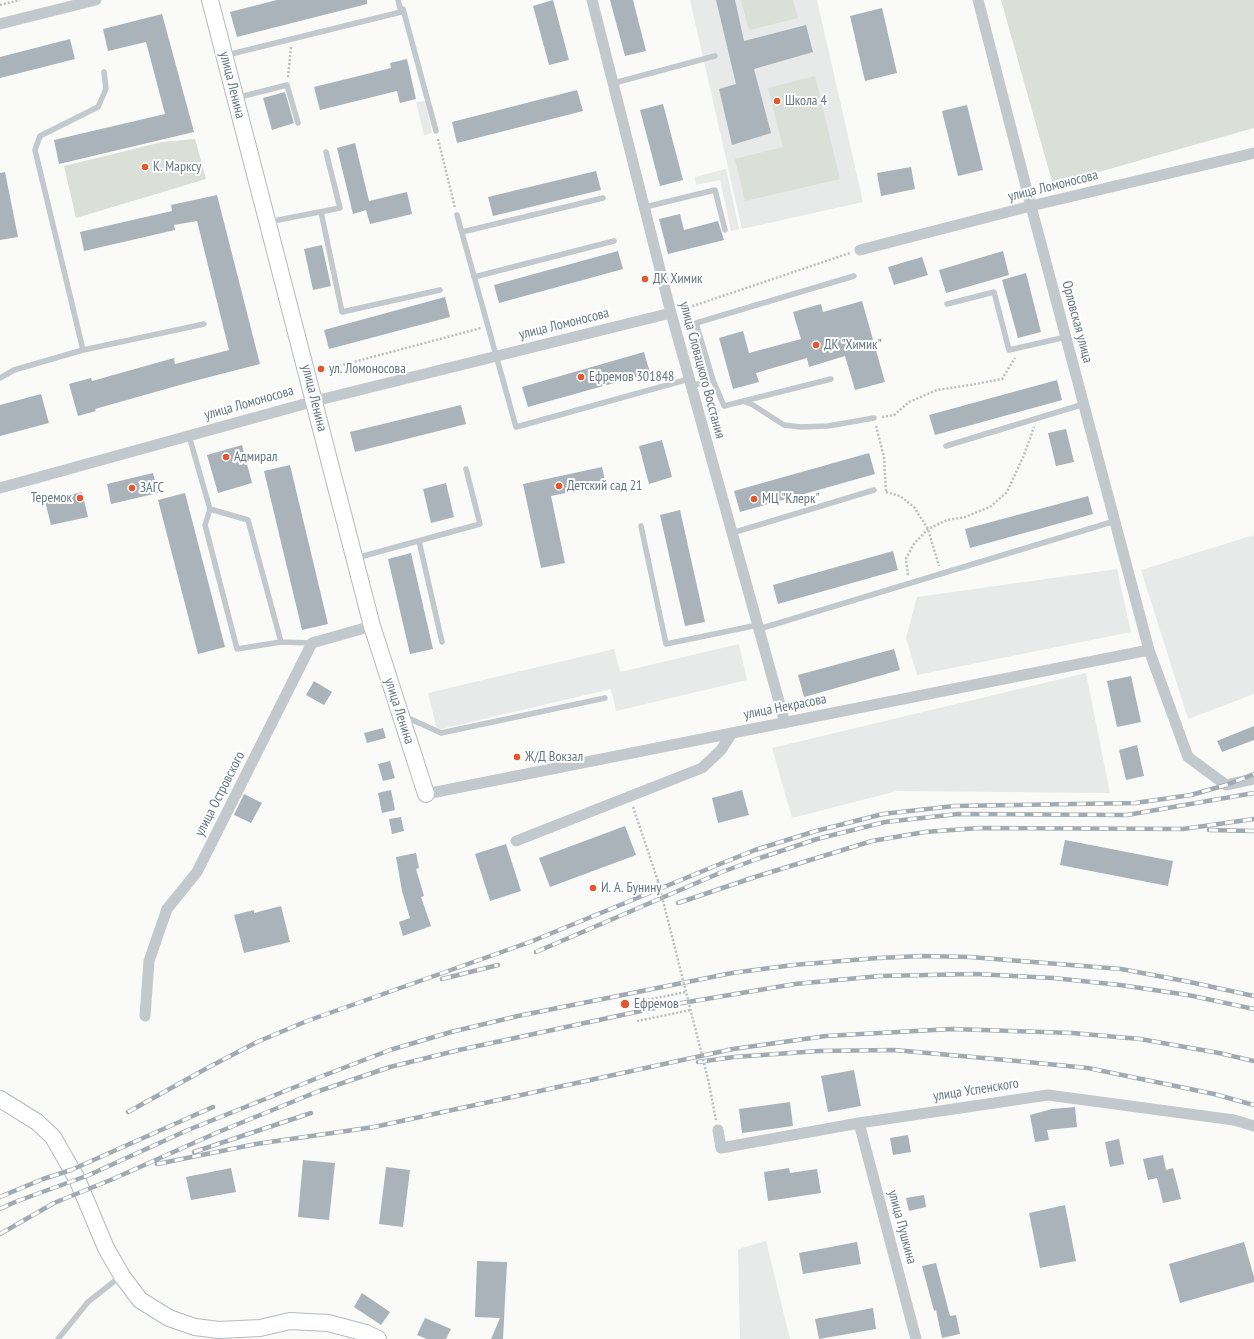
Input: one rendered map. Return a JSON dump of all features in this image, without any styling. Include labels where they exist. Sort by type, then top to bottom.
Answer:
[{"type":"main road","name":"улица Ленина","points":[[210,0],[372,626],[426,794]]},
{"type":"main road","points":[[0,1099],[37,1122],[53,1137],[64,1154],[82,1190],[106,1248],[122,1276],[140,1300],[169,1318],[195,1327],[219,1330],[260,1328],[290,1320],[328,1323],[366,1333],[378,1339]]},
{"type":"street","points":[[0,24],[96,0]]},
{"type":"street","name":"улица Словацкого Восстания","points":[[592,0],[671,313],[785,722]]},
{"type":"street","name":"Орловская улица","points":[[978,0],[1149,650],[1188,757],[1226,785],[1254,779]]},
{"type":"street","name":"улица Ломоносова","points":[[860,250],[1031,206],[1254,153]]},
{"type":"street","name":"улица Ломоносова","points":[[0,488],[315,401],[671,313]]},
{"type":"street","points":[[312,643],[372,626]]},
{"type":"street","name":"улица Островского","points":[[145,1016],[149,961],[167,909],[197,872],[312,643]]},
{"type":"street","name":"улица Некрасова","points":[[426,794],[1149,650]]},
{"type":"street","points":[[516,841],[702,768],[721,750],[732,733]]},
{"type":"street","name":"улица Успенского","points":[[718,1130],[722,1148],[859,1123],[1048,1095],[1234,1120],[1254,1126]]},
{"type":"street","name":"улица Пушкина","points":[[859,1123],[916,1339]]},
{"type":"lane","points":[[398,0],[401,12]]},
{"type":"lane","points":[[225,55],[401,12],[403,9],[436,130]]},
{"type":"lane","points":[[614,83],[716,56]]},
{"type":"lane","points":[[83,350],[35,150],[40,136],[98,107],[106,89],[104,72]]},
{"type":"lane","points":[[235,98],[287,85],[298,123]]},
{"type":"lane","points":[[268,222],[340,208],[326,152]]},
{"type":"lane","points":[[644,207],[715,190],[725,230]]},
{"type":"lane","points":[[462,232],[603,198]]},
{"type":"lane","points":[[321,212],[342,312],[440,290]]},
{"type":"lane","points":[[457,215],[516,427],[690,382],[714,380]]},
{"type":"lane","points":[[474,277],[614,242]]},
{"type":"lane","points":[[830,379],[724,406],[696,323],[854,276]]},
{"type":"lane","points":[[947,304],[994,292],[1009,350],[1066,337]]},
{"type":"lane","points":[[0,378],[14,370],[83,350],[204,324]]},
{"type":"lane","points":[[743,401],[753,405],[784,424],[801,427],[828,426],[874,418]]},
{"type":"lane","points":[[946,446],[1084,404]]},
{"type":"lane","points":[[189,436],[210,509],[205,525],[237,649],[281,642],[312,643]]},
{"type":"lane","points":[[355,558],[480,524],[466,469]]},
{"type":"lane","points":[[732,533],[874,490]]},
{"type":"lane","points":[[210,509],[248,520],[281,642]]},
{"type":"lane","points":[[641,526],[666,644],[758,627],[909,584],[1115,522]]},
{"type":"lane","points":[[419,541],[442,642]]},
{"type":"lane","points":[[400,714],[440,733],[605,698]]},
{"type":"lane","points":[[58,1339],[88,1302],[122,1276]]},
{"type":"path","points":[[0,5],[20,0]]},
{"type":"path","points":[[287,85],[291,38]]},
{"type":"path","points":[[436,130],[457,215]]},
{"type":"path","points":[[671,313],[860,250]]},
{"type":"path","points":[[308,375],[488,326]]},
{"type":"path","points":[[886,492],[884,457],[874,418],[894,415],[909,402],[937,390],[1002,379],[1021,347]]},
{"type":"path","points":[[909,584],[906,559],[913,545],[928,529],[947,520],[964,517],[990,507],[1007,492],[1024,455],[1037,418]]},
{"type":"path","points":[[874,490],[900,496],[914,507],[928,529],[938,560],[940,574]]},
{"type":"path","points":[[629,796],[658,880],[708,1079],[718,1130]]},
{"type":"path","points":[[636,1002],[686,992]]},
{"type":"path","points":[[637,1021],[691,1010]]},
{"type":"shaded area","name":"Школа 4","points":[[690,0],[817,0],[863,202],[742,229]]},
{"type":"shaded area","points":[[741,0],[793,0],[798,18],[749,30]]},
{"type":"shaded area","points":[[1001,0],[1254,0],[1254,128],[1053,185]]},
{"type":"shaded area","points":[[815,76],[840,179],[745,201],[735,159],[783,147],[768,88]]},
{"type":"shaded area","points":[[425,101],[432,133],[424,135],[416,102]]},
{"type":"shaded area","points":[[195,139],[206,179],[76,218],[64,166],[162,142]]},
{"type":"shaded area","points":[[726,169],[739,229],[731,231],[720,180],[696,185],[695,177]]},
{"type":"shaded area","points":[[1254,535],[1254,694],[1188,719],[1141,570]]},
{"type":"shaded area","points":[[1117,569],[1131,632],[917,675],[906,638],[917,597]]},
{"type":"shaded area","points":[[739,644],[747,680],[616,711],[611,689],[437,730],[428,693],[614,649],[620,672]]},
{"type":"shaded area","points":[[1086,673],[1110,793],[897,791],[792,818],[772,748]]},
{"type":"shaded area","points":[[766,1241],[790,1339],[740,1339],[738,1249]]},
{"type":"building","points":[[277,0],[367,0],[367,4],[237,37],[230,12]]},
{"type":"building","points":[[553,0],[569,60],[549,65],[533,6]]},
{"type":"building","points":[[610,0],[633,0],[646,51],[625,56]]},
{"type":"building","points":[[716,0],[735,0],[744,41],[806,25],[813,52],[754,69],[771,133],[732,145],[719,89],[736,84]]},
{"type":"building","points":[[882,8],[897,73],[865,81],[850,16]]},
{"type":"building","points":[[162,14],[194,132],[59,164],[54,140],[165,114],[146,42],[108,51],[103,29]]},
{"type":"building","points":[[70,39],[75,59],[0,78],[0,57]]},
{"type":"building","points":[[407,59],[416,99],[400,103],[397,91],[320,110],[314,87],[391,68],[390,63]]},
{"type":"building","points":[[577,90],[583,111],[457,143],[452,122]]},
{"type":"building","points":[[285,92],[294,123],[272,130],[263,98]]},
{"type":"building","points":[[663,104],[683,180],[660,186],[640,110]]},
{"type":"building","points":[[967,105],[983,170],[958,176],[942,111]]},
{"type":"building","points":[[355,143],[369,201],[407,192],[412,214],[370,224],[366,210],[353,214],[337,148]]},
{"type":"building","points":[[911,167],[915,189],[881,196],[877,173]]},
{"type":"building","points":[[596,171],[601,190],[493,216],[488,197]]},
{"type":"building","points":[[5,172],[18,237],[0,240],[0,173]]},
{"type":"building","points":[[217,195],[260,364],[95,409],[96,411],[78,416],[69,384],[91,378],[92,381],[174,358],[175,364],[229,350],[197,221],[174,225],[175,230],[84,251],[80,232],[172,211],[171,205]]},
{"type":"building","points":[[680,214],[684,230],[718,221],[724,240],[668,254],[659,219]]},
{"type":"building","points":[[322,245],[331,286],[313,290],[304,249]]},
{"type":"building","points":[[618,251],[623,269],[499,303],[494,285]]},
{"type":"building","points":[[1003,251],[1009,275],[946,293],[939,270]]},
{"type":"building","points":[[922,257],[928,275],[894,285],[888,267]]},
{"type":"building","points":[[1026,273],[1041,332],[1018,338],[1002,280]]},
{"type":"building","points":[[445,297],[450,317],[329,349],[324,330]]},
{"type":"building","name":"ДК \"Химик\"","points":[[862,301],[885,382],[855,390],[845,356],[809,367],[807,358],[756,373],[759,382],[733,389],[719,338],[743,331],[749,353],[801,339],[793,312],[821,304],[823,312]]},
{"type":"building","points":[[644,352],[650,373],[528,407],[522,387]]},
{"type":"building","points":[[1057,380],[1062,400],[935,435],[929,415]]},
{"type":"building","points":[[41,394],[49,423],[0,436],[0,405]]},
{"type":"building","points":[[461,405],[466,424],[355,452],[350,432]]},
{"type":"building","points":[[1066,429],[1074,462],[1056,466],[1048,433]]},
{"type":"building","points":[[662,440],[672,477],[649,484],[639,446]]},
{"type":"building","points":[[242,445],[252,483],[218,493],[207,455]]},
{"type":"building","points":[[869,453],[875,474],[740,512],[734,491]]},
{"type":"building","points":[[290,465],[328,624],[302,630],[264,471]]},
{"type":"building","points":[[602,467],[606,485],[551,496],[565,563],[541,568],[523,484]]},
{"type":"building","name":"ЗАГС","points":[[153,473],[158,493],[111,504],[107,484]]},
{"type":"building","points":[[446,483],[454,517],[431,523],[423,489]]},
{"type":"building","points":[[82,492],[88,517],[51,525],[45,501]]},
{"type":"building","points":[[185,493],[225,647],[198,654],[158,500]]},
{"type":"building","points":[[1088,496],[1093,514],[970,548],[965,529]]},
{"type":"building","points":[[680,510],[705,622],[685,626],[660,515]]},
{"type":"building","points":[[893,551],[898,570],[778,604],[773,585]]},
{"type":"building","points":[[411,553],[433,649],[410,654],[388,559]]},
{"type":"building","points":[[894,649],[900,670],[804,697],[798,675]]},
{"type":"building","points":[[1131,676],[1141,722],[1117,727],[1107,681]]},
{"type":"building","points":[[314,681],[332,692],[324,705],[306,695]]},
{"type":"building","points":[[1254,726],[1254,740],[1222,752],[1217,741]]},
{"type":"building","points":[[383,728],[386,738],[367,743],[364,733]]},
{"type":"building","points":[[1137,745],[1144,776],[1126,780],[1119,750]]},
{"type":"building","points":[[390,761],[395,778],[383,781],[378,764]]},
{"type":"building","points":[[391,790],[395,810],[382,813],[378,793]]},
{"type":"building","points":[[742,790],[749,815],[718,823],[712,798]]},
{"type":"building","points":[[244,794],[262,803],[251,823],[234,815]]},
{"type":"building","points":[[401,817],[404,831],[392,834],[389,819]]},
{"type":"building","points":[[625,826],[636,855],[550,887],[539,858]]},
{"type":"building","points":[[1065,840],[1173,861],[1168,886],[1060,865]]},
{"type":"building","points":[[506,844],[521,891],[490,901],[475,854]]},
{"type":"building","points":[[416,853],[419,868],[416,869],[424,896],[421,897],[431,926],[403,936],[399,922],[410,918],[402,891],[396,857]]},
{"type":"building","points":[[281,906],[290,942],[244,953],[234,915],[254,910],[254,913]]},
{"type":"building","points":[[854,1070],[861,1106],[828,1112],[821,1076]]},
{"type":"building","points":[[790,1102],[793,1126],[742,1133],[739,1109]]},
{"type":"building","points":[[1075,1107],[1077,1127],[1047,1130],[1049,1140],[1035,1142],[1030,1115],[1052,1109]]},
{"type":"building","points":[[908,1135],[911,1152],[893,1155],[890,1138]]},
{"type":"building","points":[[1119,1139],[1124,1164],[1110,1167],[1105,1142]]},
{"type":"building","points":[[1163,1155],[1166,1170],[1173,1168],[1181,1199],[1163,1203],[1157,1178],[1148,1180],[1143,1159]]},
{"type":"building","points":[[303,1160],[335,1163],[329,1220],[298,1217]]},
{"type":"building","points":[[386,1167],[410,1170],[403,1227],[379,1224]]},
{"type":"building","points":[[231,1168],[236,1192],[191,1200],[186,1177]]},
{"type":"building","points":[[789,1168],[790,1173],[817,1169],[821,1193],[768,1201],[764,1172]]},
{"type":"building","points":[[924,1195],[926,1207],[909,1211],[906,1198]]},
{"type":"building","points":[[1065,1205],[1076,1261],[1040,1268],[1029,1213]]},
{"type":"building","points":[[857,1242],[861,1264],[803,1274],[799,1253]]},
{"type":"building","points":[[1244,1242],[1254,1277],[1254,1282],[1180,1303],[1169,1264]]},
{"type":"building","points":[[477,1261],[507,1262],[503,1339],[491,1339],[500,1318],[475,1317]]},
{"type":"building","points":[[936,1263],[950,1316],[956,1315],[960,1334],[942,1338],[936,1310],[934,1311],[922,1266]]},
{"type":"building","points":[[362,1293],[390,1312],[381,1325],[354,1307]]},
{"type":"building","points":[[873,1308],[876,1329],[819,1339],[815,1319]]},
{"type":"building","points":[[425,1318],[451,1329],[446,1339],[427,1339],[417,1335]]},
{"type":"railway","points":[[128,1112],[257,1042],[307,1021],[530,942],[755,850],[816,831],[883,814],[954,806],[1135,803],[1191,795],[1226,785],[1254,774]]},
{"type":"railway","points":[[536,952],[722,872],[817,839],[885,822],[958,814],[1127,815],[1254,793]]},
{"type":"railway","points":[[678,903],[758,876],[872,841],[925,832],[979,828],[1183,829],[1254,819]]},
{"type":"railway","points":[[1209,830],[1254,831]]},
{"type":"railway","points":[[0,1209],[89,1175],[188,1130],[390,1050],[451,1032],[518,1016],[732,973],[793,965],[878,958],[922,956],[970,957],[1121,969],[1254,996]]},
{"type":"railway","points":[[442,979],[498,965]]},
{"type":"railway","points":[[0,1234],[54,1203],[113,1179],[216,1133],[319,1091],[390,1067],[459,1050],[664,1006],[795,984],[880,976],[975,974],[1053,978],[1120,985],[1188,995],[1254,1009]]},
{"type":"railway","points":[[157,1164],[256,1144],[374,1127],[733,1049],[826,1036],[952,1029],[1072,1033],[1140,1039],[1219,1053],[1254,1061]]},
{"type":"railway","points":[[698,1062],[734,1057],[819,1051],[894,1050],[1088,1068],[1214,1094],[1254,1105]]},
{"type":"railway","points":[[0,1197],[43,1179],[71,1170],[213,1107]]},
{"type":"railway","points":[[194,1152],[311,1113]]},
{"type":"place","name":"Школа 4","points":[[777,101]]},
{"type":"place","name":"К. Марксу","points":[[145,167]]},
{"type":"place","name":"ДК Химик","points":[[645,279]]},
{"type":"place","name":"ДК \"Химик\"","points":[[816,345]]},
{"type":"place","name":"ул. Ломоносова","points":[[321,369]]},
{"type":"place","name":"Ефремов 301848","points":[[581,377]]},
{"type":"place","name":"Адмирал","points":[[226,457]]},
{"type":"place","name":"Детский сад 21","points":[[559,486]]},
{"type":"place","name":"ЗАГС","points":[[132,488]]},
{"type":"place","name":"Теремок","points":[[80,498]]},
{"type":"place","name":"МЦ \"Клерк\"","points":[[754,499]]},
{"type":"place","name":"Ж/Д Вокзал","points":[[517,757]]},
{"type":"place","name":"И. А. Бунину","points":[[593,888]]},
{"type":"place","name":"Ефремов","points":[[625,1004]]}]
